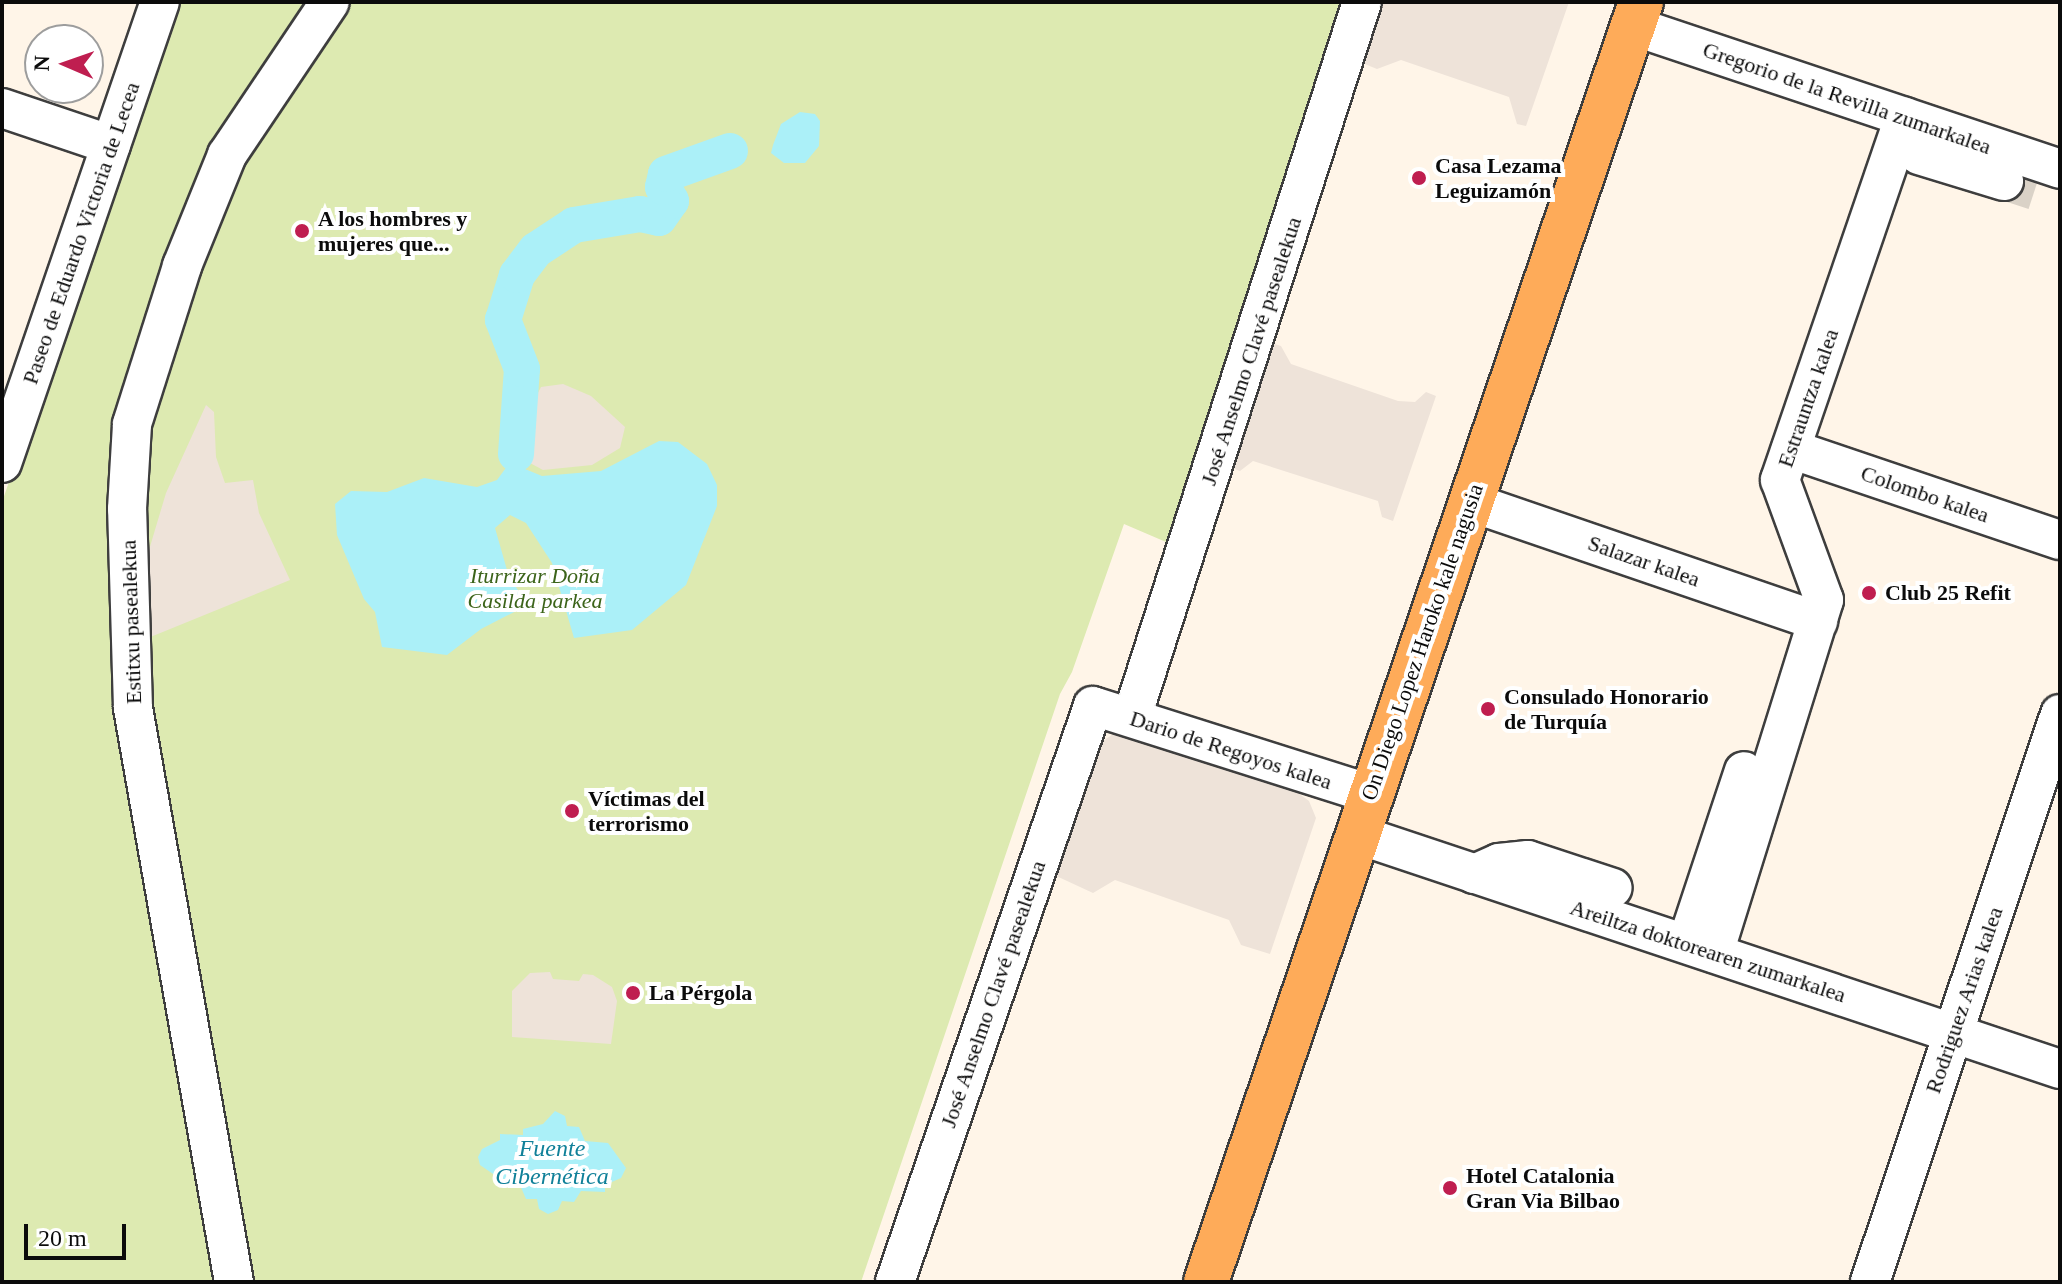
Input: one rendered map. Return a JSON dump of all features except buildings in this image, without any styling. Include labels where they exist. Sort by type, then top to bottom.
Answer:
[{"type":"main road","name":"On Diego Lopez Haroko kale nagusia","points":[[1206,1282],[1637,14]]},
{"type":"street","name":"Paseo de Eduardo Victoria de Lecea","points":[[2,463],[13,399],[111,145],[160,2]]},
{"type":"street","name":"Estitxu pasealekua","points":[[234,1282],[133,708],[127,509],[132,424],[182,266],[227,155],[330,2]]},
{"type":"street","name":"José Anselmo Clavé pasealekua","points":[[1138,698],[1362,2]]},
{"type":"street","name":"Gregorio de la Revilla zumarkalea","points":[[1637,14],[1904,117],[2060,169]]},
{"type":"street","points":[[2,108],[111,145]]},
{"type":"street","name":"Estrauntza kalea","points":[[1700,948],[1824,600],[1820,583],[1785,504],[1780,480],[1904,117]]},
{"type":"street","points":[[1919,155],[2004,181]]},
{"type":"street","name":"Colombo kalea","points":[[1791,449],[2060,540]]},
{"type":"street","name":"Salazar kalea","points":[[1470,502],[1818,621]]},
{"type":"street","name":"José Anselmo Clavé pasealekua","points":[[895,1282],[1093,706]]},
{"type":"street","name":"Dario de Regoyos kalea","points":[[1093,706],[1363,814]]},
{"type":"street","name":"Rodriguez Arias kalea","points":[[1870,1282],[2060,717]]},
{"type":"street","points":[[1700,948],[1744,771]]},
{"type":"street","name":"Areiltza doktorearen zumarkalea","points":[[1363,814],[1474,874],[2060,1069]]},
{"type":"street","points":[[1474,874],[1499,863],[1528,860],[1613,888]]},
{"type":"green space","name":"Iturrizar Doña Casilda parkea","points":[[176,2],[1362,2],[1187,551],[1124,524],[1072,672],[1060,694],[861,1282],[2,1282],[2,502]]},
{"type":"shaded area","points":[[1362,2],[1569,2],[1526,126],[1517,124],[1509,97],[1401,60],[1377,69],[1345,56]]},
{"type":"shaded area","points":[[1256,338],[1281,346],[1291,364],[1398,401],[1415,402],[1426,392],[1436,396],[1393,521],[1382,517],[1378,501],[1253,461],[1240,471],[1216,462]]},
{"type":"shaded area","points":[[563,384],[591,396],[625,427],[620,448],[592,465],[543,470],[530,463],[526,416],[541,387]]},
{"type":"shaded area","points":[[206,405],[214,412],[216,457],[225,483],[253,480],[259,513],[290,580],[148,638],[146,560],[166,493]]},
{"type":"shaded area","points":[[1119,730],[1286,784],[1309,801],[1316,818],[1270,954],[1241,945],[1229,920],[1115,880],[1093,893],[1052,874],[1100,743]]},
{"type":"shaded area","points":[[550,972],[553,979],[579,981],[583,974],[593,975],[612,987],[617,1001],[611,1044],[512,1037],[512,991],[530,973]]},
{"type":"water","points":[[800,112],[815,114],[820,121],[819,146],[805,163],[784,163],[771,153],[773,145],[781,124]]},
{"type":"water","points":[[659,441],[678,442],[707,464],[717,485],[717,506],[686,585],[632,630],[574,638],[552,563],[526,523],[510,515],[495,528],[509,577],[522,596],[518,610],[481,629],[447,655],[382,647],[375,612],[364,599],[337,535],[335,504],[351,491],[387,492],[424,478],[477,487],[497,480],[516,454],[525,469],[542,476],[601,471]]},
{"type":"water","name":"Fuente Cibernética","points":[[555,1111],[565,1116],[567,1126],[579,1127],[585,1141],[608,1143],[626,1168],[621,1178],[605,1185],[605,1192],[581,1191],[574,1202],[562,1201],[558,1210],[548,1214],[539,1209],[537,1199],[526,1199],[520,1185],[496,1184],[496,1176],[480,1165],[478,1157],[482,1149],[500,1140],[500,1134],[523,1135],[523,1129],[543,1124]]},
{"type":"waterway","points":[[516,454],[522,369],[503,320],[517,275],[536,250],[574,225],[640,214],[659,218],[671,201],[663,187],[666,174],[730,151]]},
{"type":"tunnel","points":[[2004,181],[2034,191]]},
{"type":"place","name":"Casa Lezama Leguizamón","points":[[1419,178]]},
{"type":"place","name":"A los hombres y mujeres que...","points":[[302,231]]},
{"type":"place","name":"Club 25 Refit","points":[[1869,593]]},
{"type":"place","name":"Consulado Honorario de Turquía","points":[[1488,709]]},
{"type":"place","name":"Víctimas del terrorismo","points":[[572,811]]},
{"type":"place","name":"La Pérgola","points":[[633,993]]},
{"type":"place","name":"Hotel Catalonia Gran Via Bilbao","points":[[1450,1188]]}]
